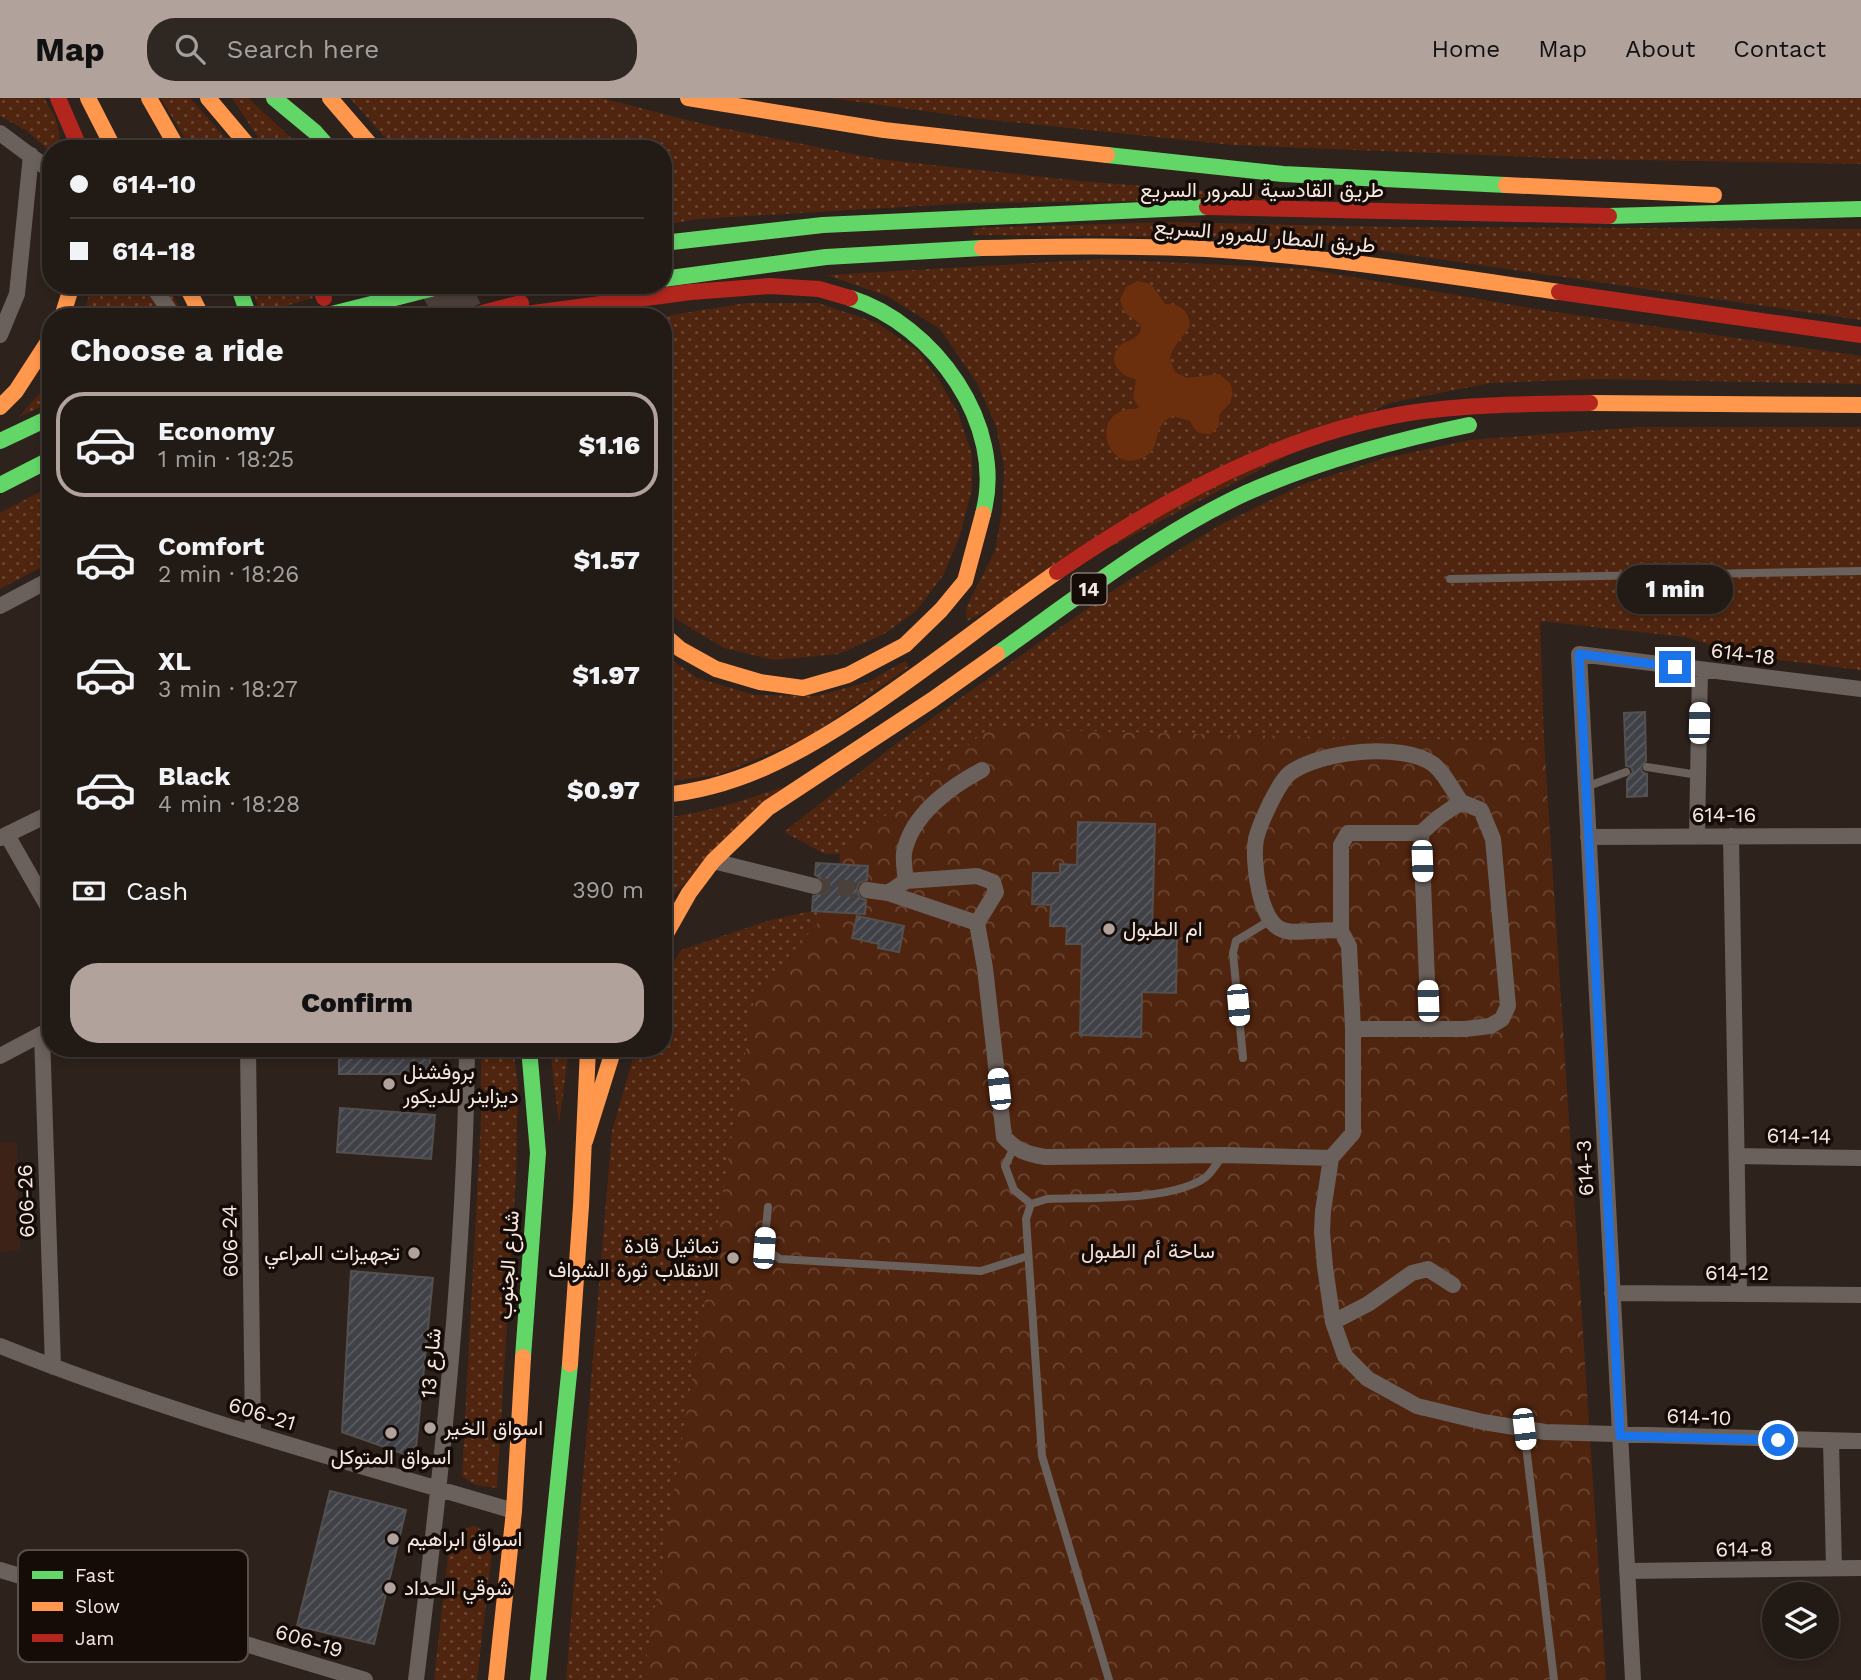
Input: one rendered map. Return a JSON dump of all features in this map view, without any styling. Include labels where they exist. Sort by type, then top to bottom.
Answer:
[{"type":"main road","points":[[58,98],[76,140]]},
{"type":"main road","points":[[69,98],[78,140]]},
{"type":"main road","points":[[88,98],[109,140]]},
{"type":"main road","points":[[149,98],[173,140]]},
{"type":"main road","points":[[208,98],[243,140]]},
{"type":"main road","points":[[274,98],[322,140]]},
{"type":"main road","points":[[330,98],[366,140]]},
{"type":"main road","points":[[688,98],[884,130],[1283,174],[1602,189],[1861,207]]},
{"type":"main road","name":"طريق القادسية للمرور السريع","points":[[672,242],[823,225],[1201,207],[1598,216],[1861,207]]},
{"type":"main road","name":"طريق المطار للمرور السريع","points":[[672,278],[826,257],[937,250],[1071,246],[1206,249],[1367,264],[1861,335]]},
{"type":"main road","points":[[565,308],[770,286],[819,289],[872,305],[903,325],[940,358],[967,396],[985,446],[987,500],[965,581],[941,610],[905,645],[848,675],[803,688],[760,682],[716,669],[672,642]]},
{"type":"main road","points":[[355,308],[411,294]]},
{"type":"main road","points":[[502,308],[566,294]]},
{"type":"main road","points":[[0,407],[16,391],[42,351]]},
{"type":"main road","name":"14","points":[[672,923],[689,893],[713,862],[768,808],[932,700],[1101,580],[1181,529],[1245,494],[1342,455],[1413,436],[1509,416],[1607,402]]},
{"type":"main road","name":"14","points":[[672,794],[722,786],[765,771],[809,747],[894,693],[1017,600],[1102,541],[1188,493],[1334,432],[1409,414],[1511,405],[1607,402],[1861,405]]},
{"type":"main road","points":[[0,441],[42,421]]},
{"type":"main road","points":[[0,485],[42,464]]},
{"type":"main road","name":"شارع الجنوب","points":[[516,1485],[538,1153],[530,1057]]},
{"type":"main road","points":[[537,1680],[557,1521],[577,1267],[588,1057]]},
{"type":"main road","points":[[585,1141],[611,1057]]},
{"type":"main road","points":[[511,1680],[521,1651],[559,1483]]},
{"type":"main road","points":[[496,1680],[516,1485]]},
{"type":"main road","points":[[516,1485],[524,1680]]},
{"type":"street","points":[[1,136],[42,163]]},
{"type":"street","points":[[0,335],[17,294],[32,155]]},
{"type":"street","points":[[0,606],[42,584]]},
{"type":"street","name":"614-18","points":[[1579,654],[1861,690]]},
{"type":"street","name":"614-3","points":[[1579,654],[1633,1680]]},
{"type":"street","points":[[1697,836],[1700,670]]},
{"type":"street","points":[[1341,930],[1326,928],[1283,931],[1269,921],[1258,893],[1256,840],[1273,799],[1289,774],[1317,760],[1364,751],[1415,755],[1434,765],[1461,802],[1481,810],[1493,839],[1508,1006],[1502,1019],[1490,1026],[1353,1029]]},
{"type":"street","points":[[906,881],[904,857],[908,838],[927,811],[953,785],[982,770]]},
{"type":"street","points":[[888,893],[906,881],[977,876],[993,882],[996,892],[977,923],[985,968],[1004,1137],[1014,1147],[1026,1154],[1045,1157],[1223,1155],[1331,1158],[1353,1133],[1353,1029],[1349,946],[1341,930],[1341,845],[1348,833],[1421,833],[1438,817],[1461,802]]},
{"type":"street","points":[[42,818],[4,837],[42,898]]},
{"type":"street","points":[[1421,833],[1429,1029]]},
{"type":"street","points":[[1731,836],[1739,1294]]},
{"type":"street","name":"614-16","points":[[1588,837],[1861,836]]},
{"type":"street","points":[[713,862],[814,886]]},
{"type":"street","points":[[867,890],[888,893],[977,923]]},
{"type":"street","points":[[0,1056],[42,1034]]},
{"type":"street","name":"606-26","points":[[47,1057],[53,1367]]},
{"type":"street","name":"606-24","points":[[248,1057],[253,1433]]},
{"type":"street","name":"شارع 13","points":[[416,1680],[440,1489],[459,1271],[467,1057]]},
{"type":"street","name":"614-14","points":[[1737,1156],[1861,1158]]},
{"type":"street","name":"614-10","points":[[1331,1158],[1322,1232],[1333,1322],[1345,1356],[1368,1379],[1417,1406],[1524,1429],[1620,1436],[1861,1441]]},
{"type":"street","points":[[1333,1322],[1368,1304],[1412,1273],[1428,1269],[1453,1285]]},
{"type":"street","name":"614-12","points":[[1612,1293],[1861,1295]]},
{"type":"street","name":"606-21","points":[[0,1346],[53,1367],[253,1433],[514,1511]]},
{"type":"street","points":[[1831,1441],[1835,1568]]},
{"type":"street","name":"614-8","points":[[1627,1571],[1861,1568]]},
{"type":"street","name":"606-19","points":[[0,1570],[18,1575]]},
{"type":"street","name":"606-19","points":[[248,1645],[365,1680]]},
{"type":"lane","points":[[1450,579],[1861,571]]},
{"type":"lane","points":[[1647,767],[1698,775]]},
{"type":"lane","points":[[1586,787],[1626,772]]},
{"type":"lane","points":[[1243,1058],[1233,953],[1236,941],[1269,921]]},
{"type":"lane","points":[[1014,1147],[1005,1166],[1014,1190],[1031,1204]]},
{"type":"lane","points":[[1031,1204],[1046,1199],[1152,1195],[1179,1189],[1207,1177],[1223,1155]]},
{"type":"lane","points":[[1031,1204],[1026,1219],[1042,1456],[1110,1680]]},
{"type":"lane","points":[[768,1207],[764,1248],[780,1259],[981,1271],[1028,1256]]},
{"type":"lane","points":[[1524,1429],[1553,1680]]},
{"type":"shaded area","points":[[1137,281],[1151,284],[1165,304],[1179,306],[1188,316],[1190,326],[1171,354],[1175,372],[1187,378],[1219,374],[1230,383],[1232,393],[1226,408],[1219,415],[1219,426],[1211,434],[1198,432],[1190,421],[1173,416],[1161,426],[1149,454],[1129,461],[1118,457],[1111,449],[1107,427],[1113,417],[1123,410],[1140,409],[1133,398],[1136,379],[1121,372],[1114,358],[1121,345],[1141,331],[1140,324],[1124,312],[1120,300],[1126,287]]},
{"type":"shaded area","points":[[17,1142],[20,1251],[0,1252],[0,1143]]},
{"type":"green space","points":[[0,98],[44,98],[56,119],[60,140],[42,140],[42,144],[27,131],[0,116]]},
{"type":"green space","points":[[161,98],[190,98],[227,140],[186,140]]},
{"type":"green space","points":[[232,98],[248,98],[293,140],[260,140]]},
{"type":"green space","points":[[350,98],[601,98],[707,125],[878,159],[1081,181],[1305,199],[971,203],[698,219],[672,223],[672,140],[387,140]]},
{"type":"green space","points":[[830,98],[1861,98],[1861,164],[1579,159],[1232,145],[982,119]]},
{"type":"green space","points":[[1168,222],[1390,227],[1861,229],[1861,320],[1334,244],[1231,237],[972,235],[975,228]]},
{"type":"green space","points":[[1103,259],[1306,269],[1548,311],[1861,356],[1861,384],[1598,379],[1490,383],[1389,403],[967,621],[966,608],[995,551],[1002,512],[1004,467],[996,426],[977,383],[940,329],[887,296],[827,275]]},
{"type":"green space","points":[[89,294],[172,294],[179,308],[86,308]]},
{"type":"green space","points":[[254,294],[311,294],[313,298],[278,308],[258,308]]},
{"type":"green space","points":[[746,303],[818,303],[877,323],[918,351],[958,413],[972,455],[972,489],[960,535],[944,574],[916,611],[884,634],[839,654],[774,660],[724,648],[672,614],[672,315]]},
{"type":"green space","points":[[42,390],[42,406],[19,417]]},
{"type":"green space","points":[[1639,427],[1861,427],[1861,670],[1741,655],[1686,637],[1540,621],[1544,742],[988,729],[840,854],[825,854],[784,832],[897,743],[1118,587],[1220,525],[1304,484],[1386,458],[1470,440]]},
{"type":"green space","points":[[42,491],[42,567],[0,589],[0,513]]},
{"type":"green space","points":[[672,660],[697,678],[755,695],[816,696],[868,682],[905,661],[909,667],[807,738],[718,775],[672,781]]},
{"type":"green space","name":"ساحة أم الطبول","points":[[988,729],[1544,742],[1606,1680],[643,1680],[755,995],[838,900],[840,854]]},
{"type":"green space","points":[[782,787],[672,896],[672,817],[753,797]]},
{"type":"green space","points":[[812,911],[828,912],[755,995],[643,1680],[566,1680],[612,1131],[633,1057],[672,1057],[672,964],[681,950],[771,920]]},
{"type":"green space","points":[[481,1057],[514,1057],[518,1086],[516,1174],[497,1488],[475,1485],[462,1476],[481,1121]]},
{"type":"green space","points":[[551,1057],[568,1057],[559,1124]]},
{"type":"green space","points":[[474,1525],[493,1543],[477,1680],[434,1680],[450,1539]]},
{"type":"building","points":[[1645,712],[1646,761],[1641,767],[1642,772],[1647,774],[1647,796],[1627,797],[1627,779],[1633,772],[1631,767],[1626,766],[1624,713]]},
{"type":"building","name":"ام الطبول","points":[[1078,822],[1155,824],[1152,931],[1177,932],[1176,993],[1142,992],[1141,1037],[1080,1035],[1082,944],[1066,944],[1067,926],[1050,926],[1051,905],[1032,904],[1033,873],[1060,873],[1060,864],[1077,865]]},
{"type":"building","points":[[816,863],[868,866],[867,880],[859,883],[857,889],[860,898],[866,900],[865,914],[812,911],[813,896],[821,894],[824,888],[822,879],[815,875]]},
{"type":"building","points":[[857,916],[904,926],[899,952],[878,948],[879,944],[852,938]]},
{"type":"building","points":[[339,1057],[430,1057],[430,1074],[339,1074]]},
{"type":"building","points":[[340,1108],[435,1115],[431,1159],[337,1152]]},
{"type":"building","points":[[351,1271],[433,1278],[415,1458],[342,1432]]},
{"type":"building","points":[[330,1491],[406,1510],[374,1644],[297,1626]]},
{"type":"tunnel","points":[[438,294],[447,308]]},
{"type":"tunnel","points":[[462,294],[468,308]]},
{"type":"tunnel","points":[[814,886],[867,890]]},
{"type":"traffic: fast","points":[[274,98],[322,140]]},
{"type":"traffic: fast","points":[[1107,155],[1283,174],[1506,185]]},
{"type":"traffic: fast","points":[[672,242],[823,225],[1207,207]]},
{"type":"traffic: fast","points":[[1609,216],[1861,209]]},
{"type":"traffic: fast","points":[[672,278],[826,257],[982,248]]},
{"type":"traffic: fast","points":[[241,294],[246,308]]},
{"type":"traffic: fast","points":[[355,308],[411,294]]},
{"type":"traffic: fast","points":[[850,298],[881,311],[910,330],[935,354],[957,382],[974,413],[984,446],[988,480],[983,514]]},
{"type":"traffic: fast","points":[[0,441],[42,421]]},
{"type":"traffic: fast","points":[[997,654],[1150,547],[1181,527],[1246,493],[1356,453],[1469,425]]},
{"type":"traffic: fast","points":[[0,485],[42,464]]},
{"type":"traffic: fast","points":[[523,1357],[538,1153],[530,1057]]},
{"type":"traffic: fast","points":[[538,1680],[570,1364]]},
{"type":"traffic: slow","points":[[88,98],[109,140]]},
{"type":"traffic: slow","points":[[149,98],[173,140]]},
{"type":"traffic: slow","points":[[208,98],[243,140]]},
{"type":"traffic: slow","points":[[330,98],[366,140]]},
{"type":"traffic: slow","points":[[688,98],[884,130],[1107,155]]},
{"type":"traffic: slow","points":[[1506,185],[1714,195]]},
{"type":"traffic: slow","points":[[982,248],[1122,246],[1250,252],[1383,267],[1559,292]]},
{"type":"traffic: slow","points":[[65,308],[69,294]]},
{"type":"traffic: slow","points":[[190,294],[198,308]]},
{"type":"traffic: slow","points":[[0,407],[16,391],[42,351]]},
{"type":"traffic: slow","points":[[1590,403],[1861,405]]},
{"type":"traffic: slow","points":[[672,642],[716,669],[760,682],[803,688],[848,675],[905,645],[941,610],[965,581],[983,514]]},
{"type":"traffic: slow","points":[[672,794],[741,777],[789,756],[835,730],[884,698],[1057,572]]},
{"type":"traffic: slow","points":[[672,923],[689,893],[713,861],[768,808],[997,654]]},
{"type":"traffic: slow","points":[[570,1364],[588,1057]]},
{"type":"traffic: slow","points":[[585,1141],[611,1057]]},
{"type":"traffic: slow","points":[[496,1680],[514,1511],[523,1357]]},
{"type":"traffic: jam","points":[[58,98],[76,140]]},
{"type":"traffic: jam","points":[[1207,207],[1609,216]]},
{"type":"traffic: jam","points":[[570,308],[691,292],[770,286],[819,289],[850,298]]},
{"type":"traffic: jam","points":[[1559,292],[1861,335]]},
{"type":"traffic: jam","points":[[322,294],[324,298]]},
{"type":"traffic: jam","points":[[502,308],[521,303]]},
{"type":"traffic: jam","points":[[1057,572],[1097,545],[1181,496],[1225,473],[1315,437],[1362,423],[1431,410],[1590,403]]},
{"type":"place","name":"ام الطبول","points":[[1109,929]]},
{"type":"place","name":"بروفشنل ديزاينر للديكور","points":[[389,1084]]},
{"type":"place","name":"تجهيزات المراعي","points":[[414,1253]]},
{"type":"place","name":"تماثيل قادة الانقلاب ثورة الشواف","points":[[733,1258]]},
{"type":"place","name":"اسواق الخير","points":[[430,1428]]},
{"type":"place","name":"اسواق المتوكل","points":[[391,1433]]},
{"type":"place","name":"اسواق ابراهيم","points":[[393,1539]]},
{"type":"place","name":"شوقي الحداد","points":[[390,1588]]},
{"type":"route","points":[[1675,667],[1579,654],[1620,1436],[1778,1440]]}]
